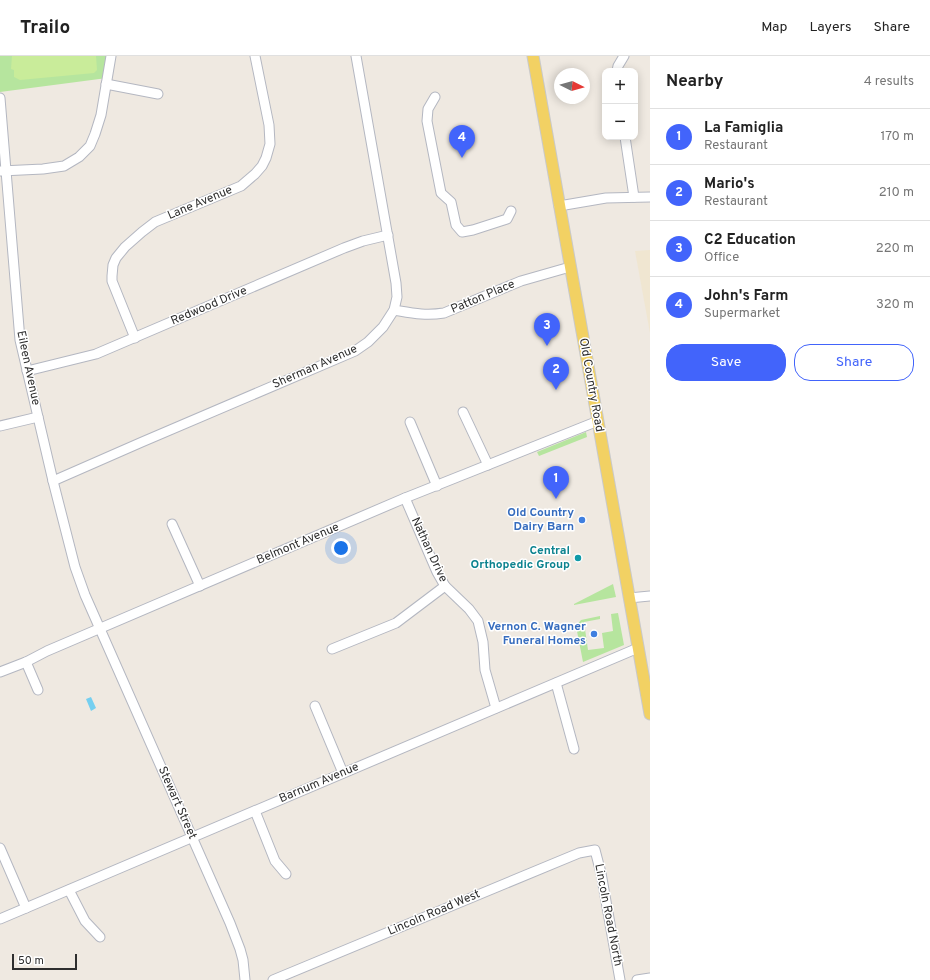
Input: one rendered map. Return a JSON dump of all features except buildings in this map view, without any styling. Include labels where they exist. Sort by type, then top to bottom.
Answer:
[{"type":"main road","name":"Old Country Road","points":[[533,56],[650,714]]},
{"type":"street","points":[[3,171],[43,169],[64,166],[79,157],[90,146],[100,115],[111,56]]},
{"type":"street","name":"Lane Avenue","points":[[135,338],[112,281],[113,266],[116,258],[125,247],[155,222],[241,186],[255,174],[262,166],[266,158],[270,144],[256,56]]},
{"type":"street","name":"Sherman Avenue","points":[[53,480],[355,351],[368,342],[383,327],[394,310],[397,297],[396,283],[356,56]]},
{"type":"street","points":[[618,68],[624,56]]},
{"type":"street","points":[[106,84],[158,94]]},
{"type":"street","points":[[435,96],[428,109],[427,121],[441,193],[451,202],[456,225],[462,232],[472,230],[508,219],[511,211]]},
{"type":"street","name":"Eileen Avenue","points":[[0,98],[3,171],[20,340],[75,567],[100,629]]},
{"type":"street","points":[[625,140],[634,197]]},
{"type":"street","points":[[559,206],[606,198],[650,197]]},
{"type":"street","name":"Redwood Drive","points":[[27,371],[96,354],[344,248],[362,241],[388,235]]},
{"type":"street","name":"Patton Place","points":[[394,310],[421,315],[444,313],[521,281],[570,267]]},
{"type":"street","points":[[463,412],[488,465]]},
{"type":"street","points":[[0,426],[38,417]]},
{"type":"street","name":"Belmont Avenue","points":[[0,672],[405,498],[598,421]]},
{"type":"street","points":[[410,422],[436,486]]},
{"type":"street","name":"Nathan Drive","points":[[405,498],[437,572],[445,586],[469,609],[478,621],[483,642],[485,670],[496,708]]},
{"type":"street","points":[[172,524],[200,586]]},
{"type":"street","points":[[332,649],[396,623],[445,586]]},
{"type":"street","points":[[629,598],[650,596]]},
{"type":"street","name":"Stewart Street","points":[[100,629],[230,923],[243,960],[245,980]]},
{"type":"street","name":"Barnum Avenue","points":[[0,919],[638,648]]},
{"type":"street","points":[[26,662],[38,690]]},
{"type":"street","points":[[556,683],[574,749]]},
{"type":"street","points":[[315,706],[343,773]]},
{"type":"street","points":[[255,811],[275,861],[286,874]]},
{"type":"street","points":[[0,848],[26,908]]},
{"type":"street","name":"Lincoln Road West","points":[[274,980],[579,852],[595,850]]},
{"type":"street","name":"Lincoln Road North","points":[[595,850],[601,873],[620,980]]},
{"type":"street","points":[[69,890],[85,921],[100,938]]},
{"type":"street","points":[[637,980],[650,978]]},
{"type":"shaded area","points":[[650,250],[650,333],[635,251]]},
{"type":"green space","points":[[0,56],[111,56],[107,78],[0,92]]},
{"type":"green space","points":[[12,56],[96,56],[97,70],[94,73],[20,80],[14,77],[14,70],[11,69]]},
{"type":"green space","points":[[586,432],[587,437],[539,456],[537,452]]},
{"type":"green space","points":[[613,584],[616,597],[574,605],[574,604]]},
{"type":"green space","points":[[618,613],[624,645],[583,662],[576,626],[581,620],[600,616],[600,619],[584,622],[588,650],[604,648],[602,633],[613,631],[611,614]]},
{"type":"water","points":[[91,697],[96,708],[91,711],[86,699]]},
{"type":"place","name":"John's Farm","points":[[462,158]]},
{"type":"place","name":"C2 Education","points":[[547,346]]},
{"type":"place","name":"Mario's","points":[[556,390]]},
{"type":"place","name":"La Famiglia","points":[[556,499]]},
{"type":"place","name":"Old Country Dairy Barn","points":[[582,520]]},
{"type":"place","name":"Central Orthopedic Group","points":[[578,558]]},
{"type":"place","name":"Vernon C. Wagner Funeral Homes","points":[[594,634]]}]
